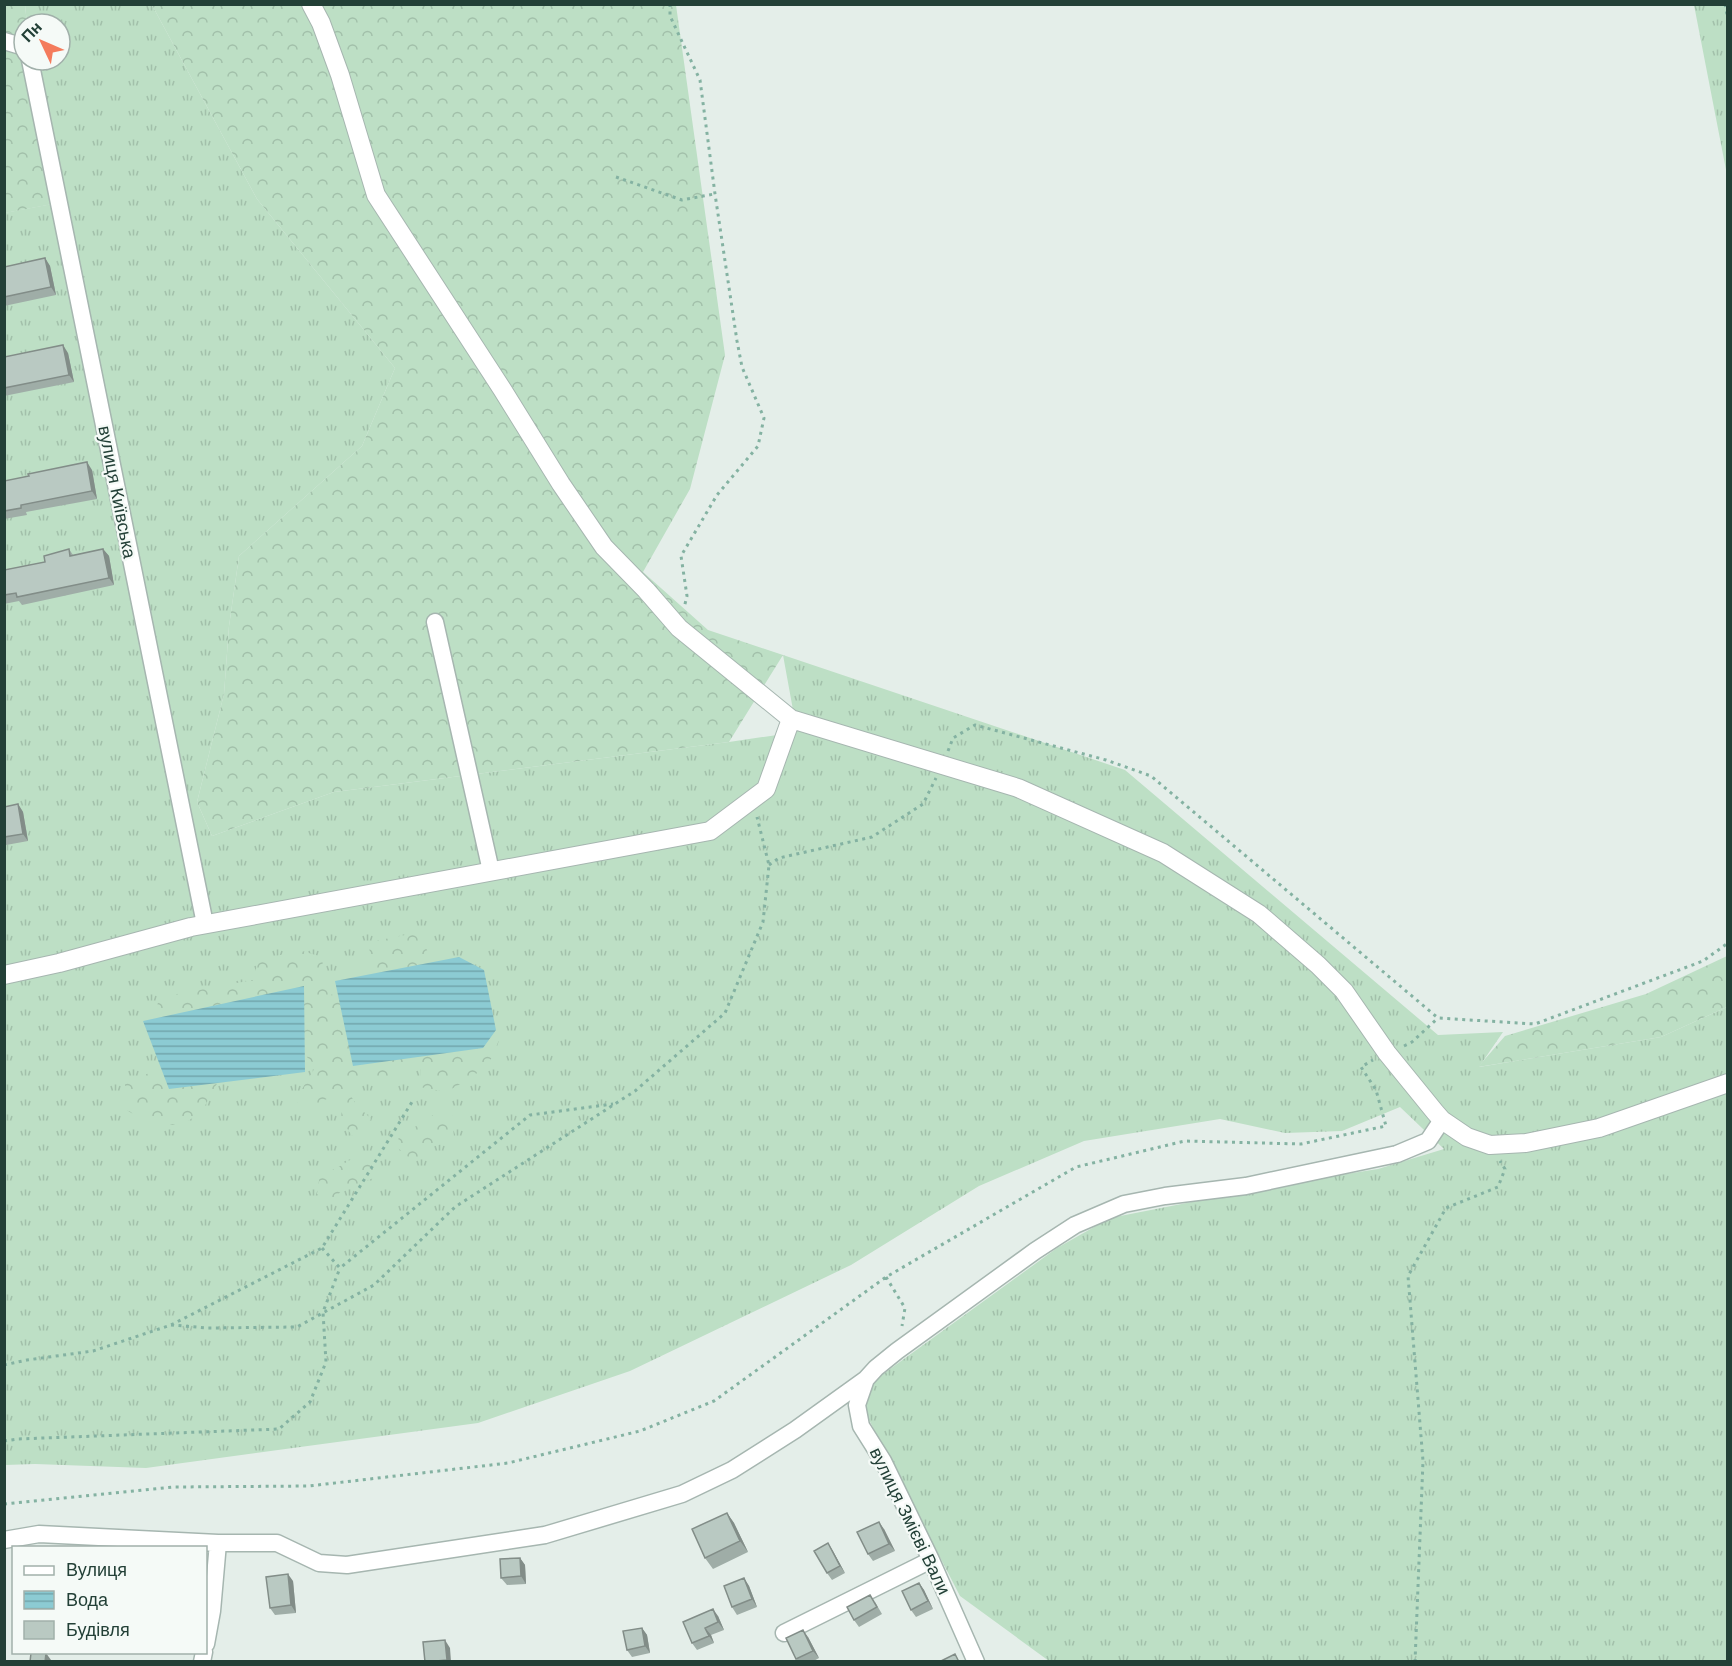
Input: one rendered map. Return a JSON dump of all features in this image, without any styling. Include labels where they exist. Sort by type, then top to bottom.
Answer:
[{"type":"street","points":[[311,4],[321,23],[340,75],[376,195],[561,484],[604,547],[679,628],[791,719],[1018,788],[1162,853],[1259,914],[1318,965],[1344,991],[1387,1053],[1442,1120],[1467,1137],[1490,1145],[1526,1143],[1599,1128],[1728,1083]]},
{"type":"street","name":"вулиця Київська","points":[[32,72],[205,924]]},
{"type":"street","points":[[435,622],[491,871]]},
{"type":"street","points":[[4,975],[59,963],[205,924],[710,831],[766,789],[791,719]]},
{"type":"street","points":[[4,1540],[39,1534],[218,1543],[277,1543],[319,1563],[347,1565],[545,1535],[682,1494],[732,1470],[786,1436],[866,1379],[897,1351],[1035,1251],[1075,1225],[1124,1204],[1165,1196],[1246,1186],[1397,1155],[1428,1141],[1442,1120]]},
{"type":"street","name":"вулиця Змієві Вали","points":[[866,1379],[857,1405],[861,1426],[883,1461],[931,1560],[976,1662]]},
{"type":"street","points":[[207,1638],[212,1611],[218,1543]]},
{"type":"street","points":[[784,1633],[931,1560]]},
{"type":"path","points":[[670,4],[670,16],[700,80],[742,367],[764,418],[758,446],[717,495],[681,556],[687,596],[679,628]]},
{"type":"path","points":[[1725,4],[1728,20]]},
{"type":"path","points":[[616,177],[682,200],[715,194]]},
{"type":"path","points":[[171,1325],[208,1328],[297,1327],[374,1285],[455,1207],[635,1091],[725,1013],[763,922],[770,865],[760,826],[750,801]]},
{"type":"path","points":[[4,1504],[174,1487],[309,1486],[508,1463],[640,1431],[714,1401],[886,1277],[1076,1167],[1185,1141],[1300,1144],[1386,1126],[1376,1090],[1361,1066],[1412,1042],[1438,1018]]},
{"type":"path","points":[[4,1365],[93,1352],[171,1325],[322,1248],[412,1102]]},
{"type":"path","points":[[4,1440],[279,1429],[310,1402],[326,1362],[323,1312],[340,1268],[530,1115],[614,1104]]},
{"type":"path","points":[[1415,1662],[1423,1461],[1408,1276],[1446,1208],[1498,1187],[1506,1169],[1490,1145]]},
{"type":"path","points":[[322,1248],[340,1268]]},
{"type":"path","points":[[886,1277],[905,1308],[897,1351]]},
{"type":"green space","points":[[5,5],[25,5],[26,12],[12,12],[12,72],[26,72],[53,204],[5,213]]},
{"type":"green space","points":[[25,5],[152,5],[257,199],[395,368],[362,446],[239,556],[229,626],[224,694],[197,802],[212,836],[334,792],[797,732],[783,655],[1125,770],[1438,1035],[1503,1032],[1479,1067],[1661,1037],[1727,1007],[1727,1661],[1049,1661],[960,1596],[866,1414],[868,1385],[1057,1248],[1110,1218],[1289,1183],[1378,1169],[1444,1149],[1400,1107],[1342,1131],[1285,1133],[1220,1119],[1084,1141],[979,1186],[851,1265],[630,1371],[478,1423],[146,1468],[5,1465],[4,213],[52,204],[35,72],[72,72],[72,12],[26,12]]},
{"type":"green space","points":[[152,5],[676,5],[725,355],[690,489],[643,572],[708,630],[783,655],[729,742],[334,792],[212,836],[197,802],[224,694],[229,626],[239,556],[362,446],[395,368],[257,199]]},
{"type":"green space","points":[[1694,5],[1727,5],[1727,175]]},
{"type":"green space","points":[[415,933],[427,950],[436,976],[471,1023],[499,1040],[491,1059],[473,1077],[446,1092],[420,1087],[421,1062],[388,1080],[354,1079],[350,1094],[355,1103],[371,1119],[354,1138],[341,1121],[342,1104],[326,1099],[317,1110],[297,1105],[302,1089],[316,1066],[305,1055],[227,1065],[201,1113],[181,1125],[151,1125],[125,1109],[125,1080],[161,1070],[151,1017],[161,997],[253,980],[258,961],[299,950],[322,957],[324,978],[332,996],[353,972],[369,960],[370,942]]},
{"type":"green space","points":[[1727,956],[1727,1007],[1661,1037],[1478,1067],[1505,1036],[1646,994]]},
{"type":"green space","points":[[441,1109],[452,1115],[454,1138],[450,1143],[432,1147],[418,1159],[408,1157],[397,1147],[399,1136]]},
{"type":"green space","points":[[355,1157],[371,1164],[376,1177],[342,1191],[331,1200],[317,1194],[320,1174],[335,1169]]},
{"type":"water","points":[[459,957],[484,970],[496,1030],[483,1048],[353,1066],[335,981]]},
{"type":"water","points":[[304,986],[305,1072],[169,1089],[143,1021]]},
{"type":"building","points":[[45,258],[51,287],[4,297],[4,267]]},
{"type":"building","points":[[63,345],[69,375],[4,388],[4,357]]},
{"type":"building","points":[[87,462],[92,491],[21,505],[21,508],[4,511],[4,481]]},
{"type":"building","points":[[69,549],[70,556],[103,549],[109,578],[17,597],[16,593],[4,595],[4,570],[45,562],[44,556]]},
{"type":"building","points":[[18,804],[23,834],[4,837],[4,807]]},
{"type":"building","points":[[727,1513],[740,1541],[705,1558],[692,1529]]},
{"type":"building","points":[[879,1522],[889,1544],[868,1554],[857,1532]]},
{"type":"building","points":[[828,1543],[840,1566],[827,1573],[814,1551]]},
{"type":"building","points":[[520,1558],[521,1576],[501,1578],[500,1559]]},
{"type":"building","points":[[288,1574],[291,1605],[270,1608],[266,1577]]},
{"type":"building","points":[[744,1578],[752,1599],[732,1607],[724,1586]]},
{"type":"building","points":[[919,1583],[928,1601],[911,1610],[902,1591]]},
{"type":"building","points":[[870,1595],[877,1607],[854,1620],[847,1607]]},
{"type":"building","points":[[713,1609],[718,1622],[705,1628],[709,1636],[692,1643],[683,1622]]},
{"type":"building","points":[[642,1628],[645,1646],[627,1650],[623,1631]]},
{"type":"building","points":[[803,1630],[813,1651],[796,1659],[786,1638]]},
{"type":"building","points":[[445,1640],[447,1660],[425,1662],[423,1642]]},
{"type":"building","points":[[31,1654],[46,1654],[45,1662],[30,1662]]},
{"type":"building","points":[[955,1654],[959,1662],[939,1662]]}]
